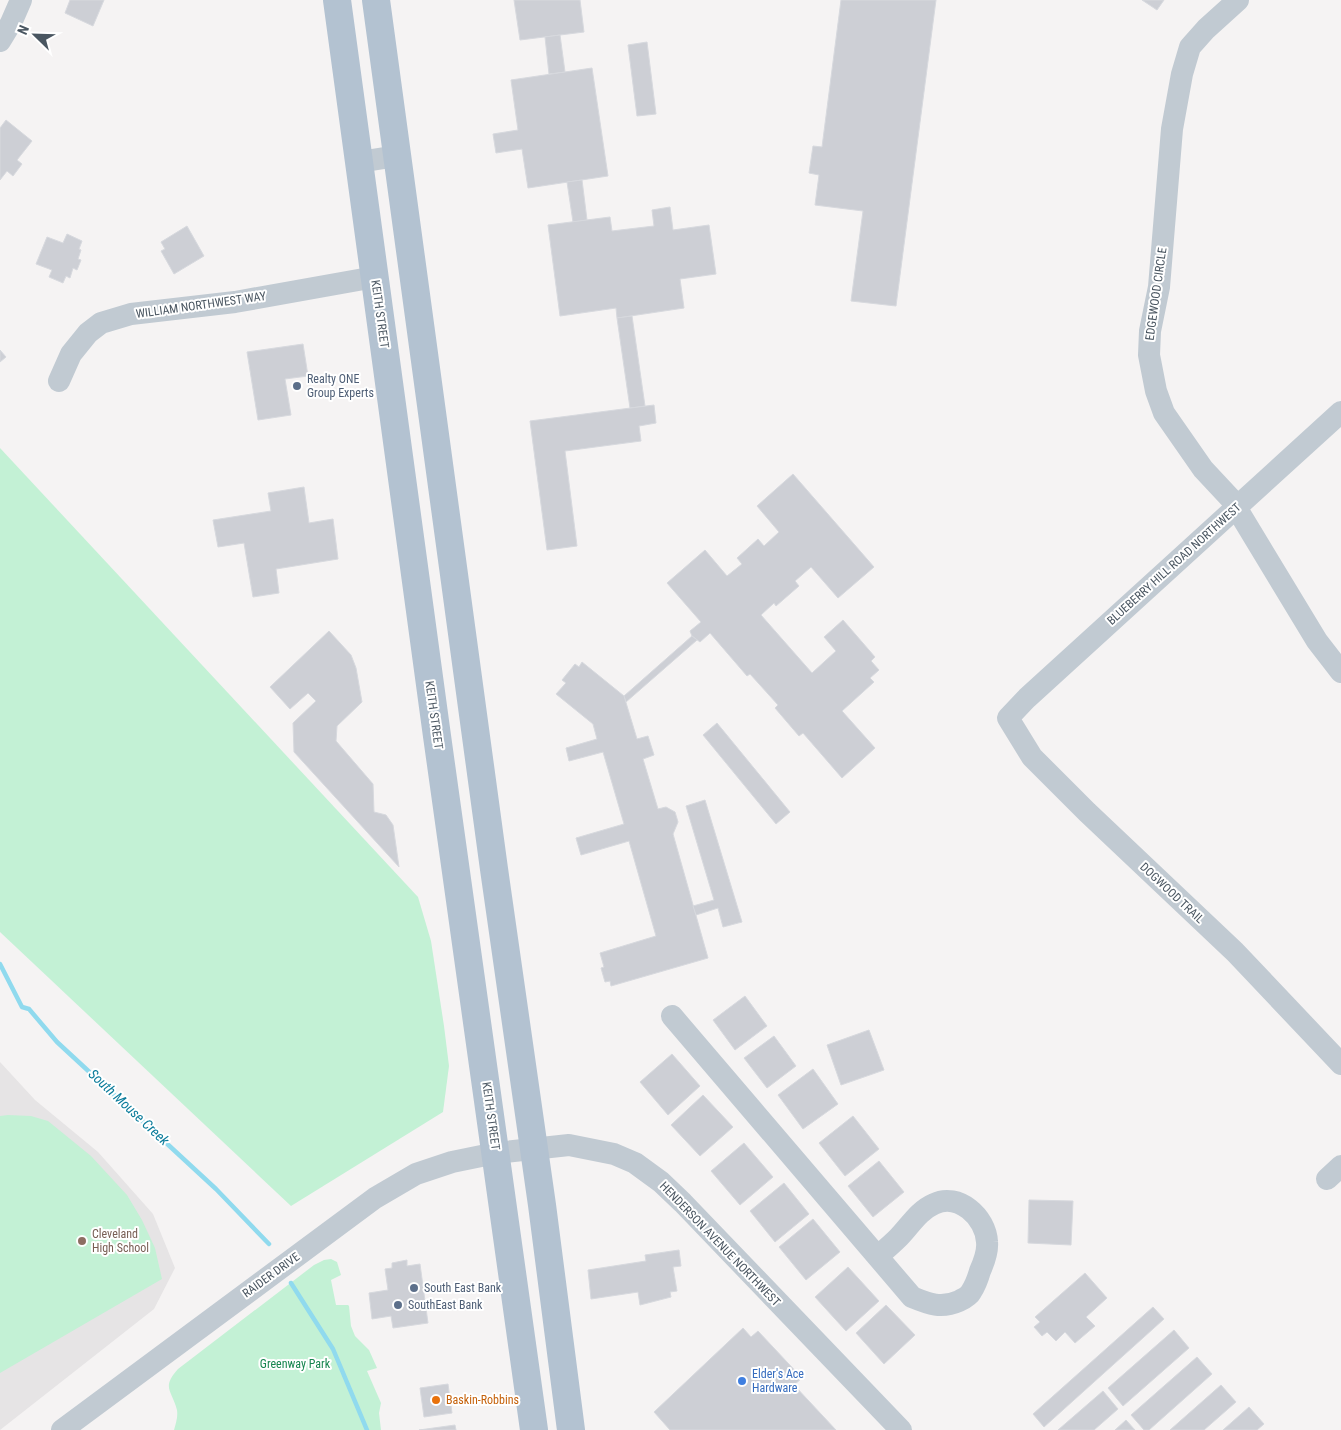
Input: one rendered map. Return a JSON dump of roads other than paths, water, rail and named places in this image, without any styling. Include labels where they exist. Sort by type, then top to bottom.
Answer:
[{"type":"main road","name":"KEITH STREET","points":[[337,0],[534,1430]]},
{"type":"main road","points":[[376,0],[572,1430]]},
{"type":"main road","points":[[437,736],[455,770],[470,858],[479,865],[494,869]]},
{"type":"street","points":[[0,41],[11,23],[21,0]]},
{"type":"street","name":"EDGEWOOD CIRCLE","points":[[1238,0],[1206,29],[1190,47],[1182,74],[1172,129],[1160,277],[1150,331],[1148,355],[1156,390],[1164,413],[1203,469],[1231,499],[1317,641],[1341,672]]},
{"type":"street","points":[[359,162],[397,156]]},
{"type":"street","name":"WILLIAM NORTHWEST WAY","points":[[59,381],[71,354],[88,333],[101,323],[131,314],[235,302],[374,277]]},
{"type":"street","name":"BLUEBERRY HILL ROAD NORTHWEST","points":[[1008,718],[1027,698],[1341,412]]},
{"type":"street","name":"DOGWOOD TRAIL","points":[[1008,718],[1032,757],[1094,819],[1235,952],[1341,1064]]},
{"type":"street","points":[[672,1016],[912,1297],[930,1305],[943,1307],[963,1299],[971,1293],[984,1260],[988,1241],[982,1225],[974,1212],[955,1202],[935,1203],[912,1220],[899,1237],[878,1256]]},
{"type":"street","name":"HENDERSON AVENUE NORTHWEST","points":[[496,1153],[569,1145],[614,1154],[635,1163],[661,1182],[683,1203],[901,1430]]},
{"type":"street","name":"RAIDER DRIVE","points":[[62,1430],[375,1198],[416,1174],[452,1162],[496,1153]]},
{"type":"waterway","name":"South Mouse Creek","points":[[0,964],[22,1007],[29,1009],[57,1042],[216,1189],[269,1244]]},
{"type":"waterway","name":"South Mouse Creek","points":[[291,1283],[333,1349],[367,1430]]},
{"type":"place","name":"Realty ONE Group Experts","points":[[297,386]]},
{"type":"place","name":"Cleveland High School","points":[[82,1241]]},
{"type":"place","name":"South East Bank","points":[[414,1288]]},
{"type":"place","name":"SouthEast Bank","points":[[398,1305]]},
{"type":"place","name":"Elder's Ace Hardware","points":[[742,1381]]},
{"type":"place","name":"Baskin-Robbins","points":[[436,1400]]},
{"type":"park label","name":"Greenway Park","points":[[295,1364]]}]
